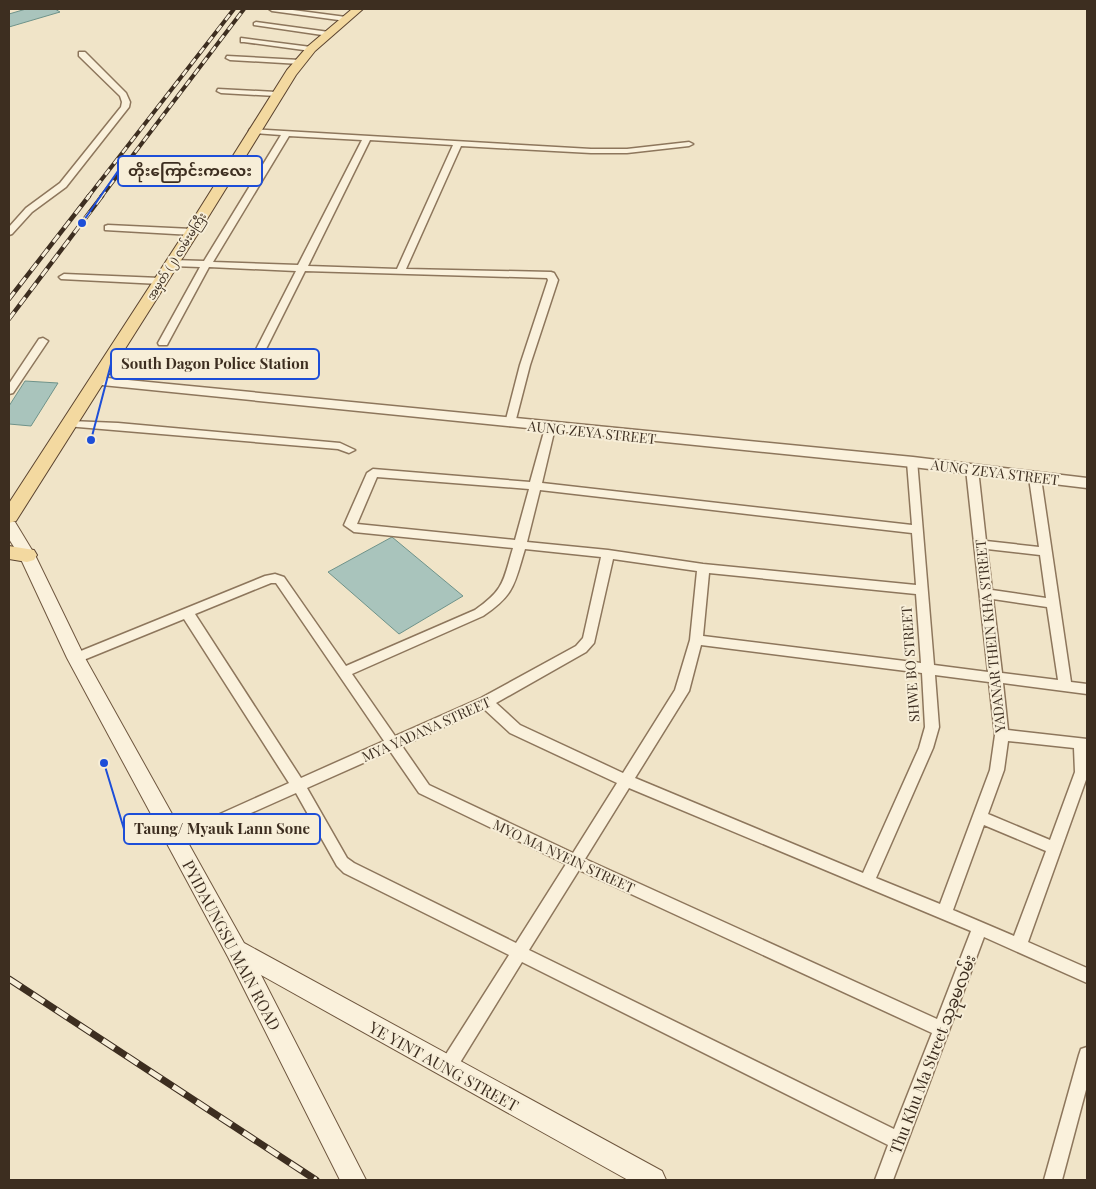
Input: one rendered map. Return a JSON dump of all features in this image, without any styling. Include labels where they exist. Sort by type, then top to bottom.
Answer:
[{"type":"main road","name":"အမှတ် (၂) လမ်းမကြီး","points":[[9,517],[192,232],[276,94],[300,62],[358,9]]},
{"type":"main road","name":"PYIDAUNGSU MAIN ROAD","points":[[9,526],[18,554],[236,950],[353,1180]]},
{"type":"main road","name":"YE YINT AUNG STREET","points":[[236,950],[653,1180]]},
{"type":"street","points":[[272,9],[346,19]]},
{"type":"street","points":[[256,24],[329,34]]},
{"type":"street","points":[[244,40],[312,50]]},
{"type":"street","points":[[9,232],[28,210],[63,185],[125,107],[126,102],[123,95],[82,54]]},
{"type":"street","points":[[230,58],[300,62]]},
{"type":"street","points":[[221,91],[276,94]]},
{"type":"street","points":[[253,131],[591,151],[628,151],[689,144]]},
{"type":"street","points":[[163,343],[206,264],[286,133]]},
{"type":"street","points":[[255,361],[300,268],[367,138]]},
{"type":"street","points":[[400,272],[458,143]]},
{"type":"street","points":[[108,228],[192,232]]},
{"type":"street","points":[[172,263],[400,272],[543,274],[553,277],[525,365],[510,424]]},
{"type":"street","points":[[64,277],[160,281]]},
{"type":"street","points":[[9,391],[43,341]]},
{"type":"street","name":"AUNG ZEYA STREET","points":[[97,381],[550,428],[913,462],[1087,483]]},
{"type":"street","points":[[70,424],[157,429],[340,446],[349,450]]},
{"type":"street","points":[[342,673],[479,613],[495,602],[506,590],[520,545],[550,428]]},
{"type":"street","name":"SHWE BO STREET","points":[[867,881],[926,748],[932,727],[913,462]]},
{"type":"street","name":"YADANAR THEIN KHA STREET","points":[[944,913],[997,770],[1002,735],[972,469]]},
{"type":"street","points":[[917,530],[536,486],[373,473],[350,525],[354,528],[608,554],[703,568],[921,590]]},
{"type":"street","points":[[1035,478],[1065,686]]},
{"type":"street","points":[[981,544],[1045,552]]},
{"type":"street","name":"MYA YADANA STREET","points":[[176,840],[486,702],[581,649],[587,644],[608,554]]},
{"type":"street","points":[[447,1068],[574,861],[627,781],[682,691],[696,640],[703,568]]},
{"type":"street","name":"MYO MA NYEIN STREET","points":[[187,613],[275,578],[280,580],[424,790],[574,861],[941,1029]]},
{"type":"street","points":[[987,594],[1053,602]]},
{"type":"street","points":[[76,658],[187,613],[299,786],[342,862],[349,868],[899,1140]]},
{"type":"street","points":[[696,640],[1087,688]]},
{"type":"street","points":[[486,702],[515,729],[627,781],[980,928],[1087,976]]},
{"type":"street","points":[[1002,735],[1084,744],[1082,772],[1019,945]]},
{"type":"street","points":[[980,817],[1054,848]]},
{"type":"street","name":"Thu Khu Ma Street သုခုမလမ်း","points":[[884,1180],[980,928]]},
{"type":"street","points":[[1053,1180],[1087,1055]]},
{"type":"water","points":[[26,9],[55,9],[60,12],[9,27],[9,14]]},
{"type":"water","points":[[25,381],[58,383],[31,426],[9,424],[9,406]]},
{"type":"water","points":[[392,537],[463,596],[399,634],[328,572]]},
{"type":"railway","points":[[88,197],[234,9]]},
{"type":"railway","points":[[101,197],[244,9]]},
{"type":"railway","points":[[9,299],[89,196]]},
{"type":"railway","points":[[9,319],[102,196]]},
{"type":"railway","points":[[9,979],[316,1180]]},
{"type":"place","name":"တိုးကြောင်းကလေး","points":[[82,223]]},
{"type":"place","name":"South Dagon Police Station","points":[[91,440]]},
{"type":"place","name":"Taung/ Myauk Lann Sone","points":[[104,763]]}]
